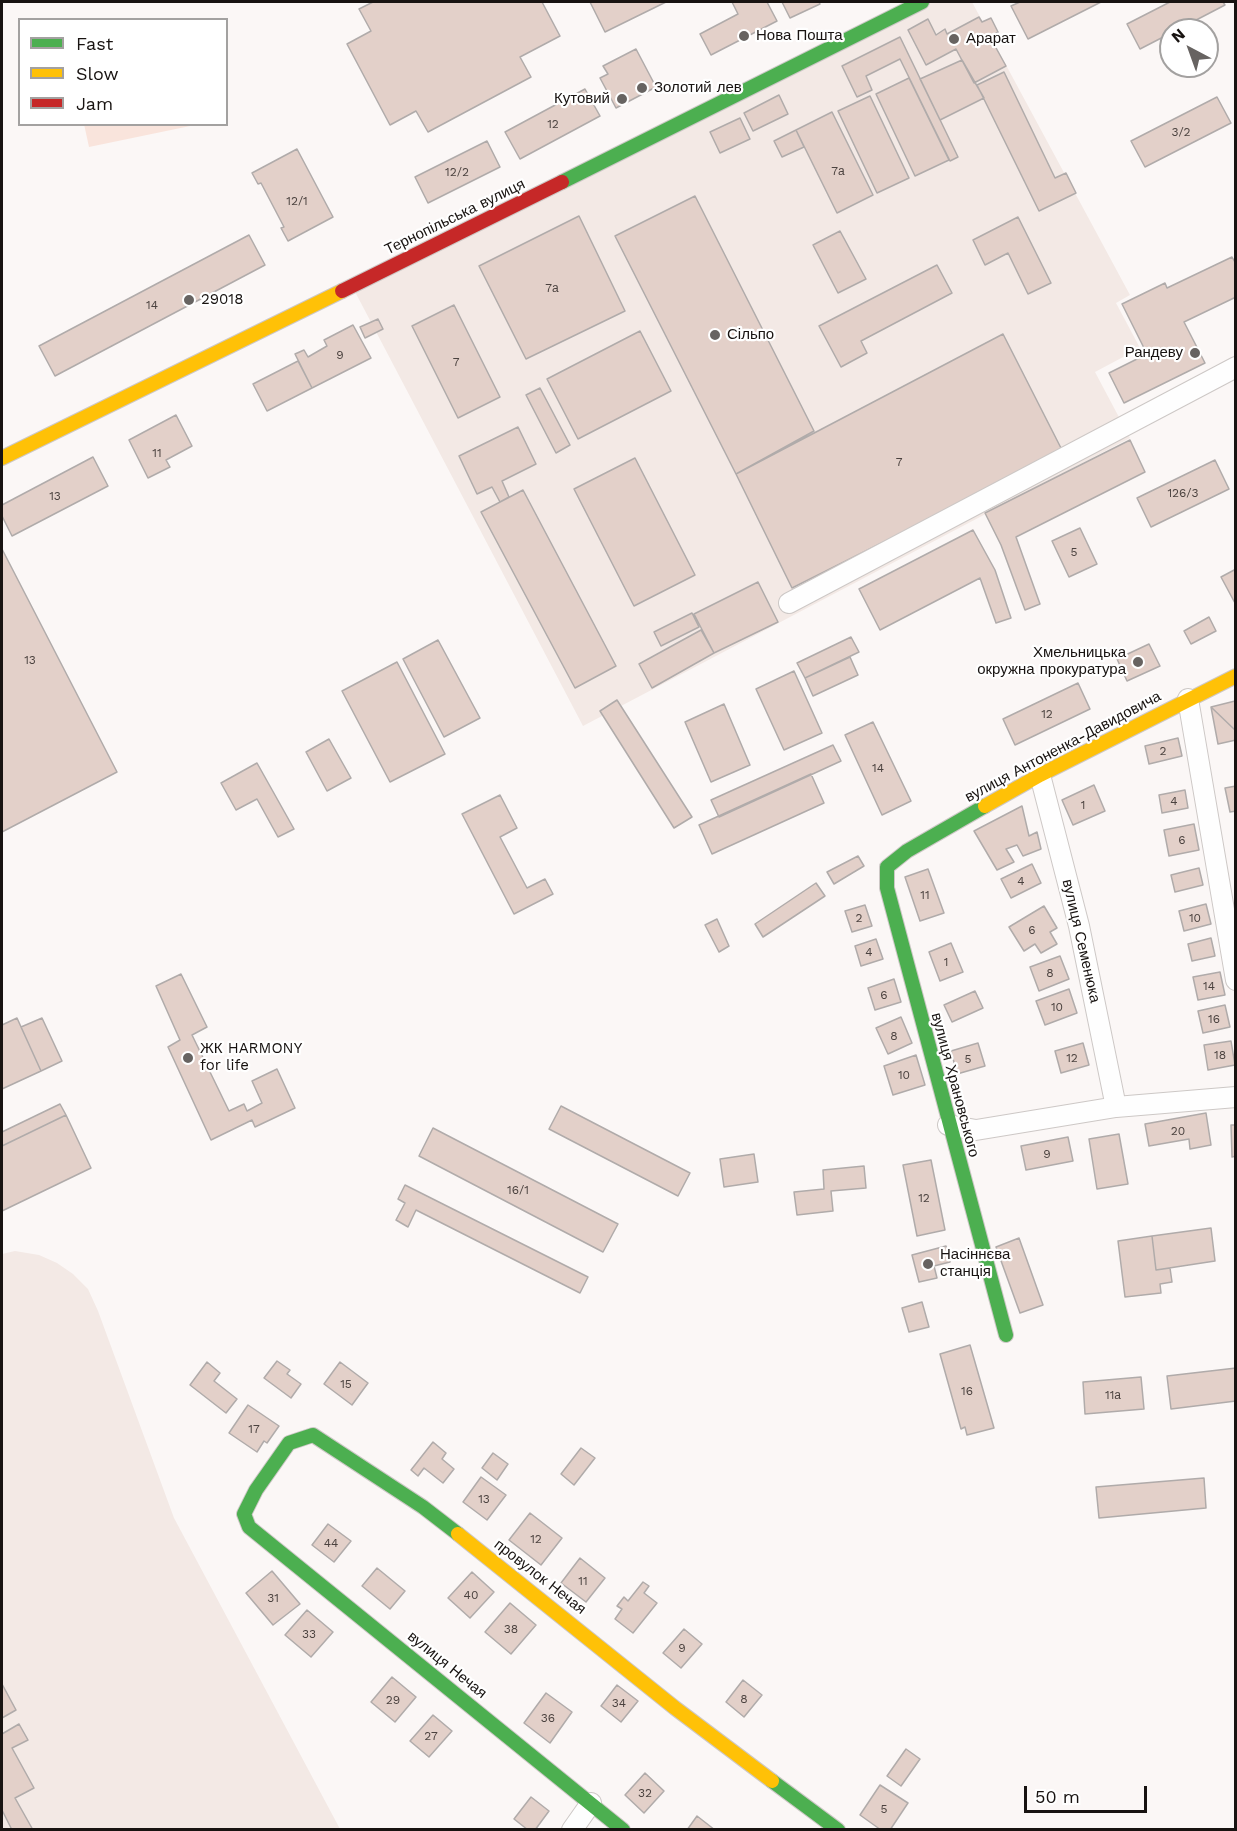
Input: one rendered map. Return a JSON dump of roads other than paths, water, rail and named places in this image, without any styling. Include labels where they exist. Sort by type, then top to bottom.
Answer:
[{"type":"street","name":"Тернопільська вулиця","points":[[2,458],[98,413],[627,151],[922,2]]},
{"type":"street","points":[[789,603],[1236,367]]},
{"type":"street","name":"вулиця Антоненка-Давидовича","points":[[907,850],[1040,775],[1236,676]]},
{"type":"street","points":[[1188,699],[1236,980]]},
{"type":"street","name":"вулиця Семенюка","points":[[1040,775],[1079,926],[1116,1107]]},
{"type":"street","name":"вулиця Храновського","points":[[907,850],[887,867],[886,888],[1006,1335]]},
{"type":"street","points":[[948,1125],[976,1130],[1116,1107],[1236,1097]]},
{"type":"street","name":"провулок Нечая","points":[[249,1527],[244,1514],[274,1462],[289,1443],[313,1435],[423,1507],[563,1616],[675,1708],[838,1830]]},
{"type":"street","name":"вулиця Нечая","points":[[249,1527],[623,1830]]},
{"type":"street","points":[[572,1830],[591,1803]]},
{"type":"place","name":"Нова Пошта","points":[[744,36]]},
{"type":"place","name":"Арарат","points":[[954,39]]},
{"type":"place","name":"Золотий лев","points":[[642,88]]},
{"type":"place","name":"Кутовий","points":[[622,99]]},
{"type":"place","name":"29018","points":[[189,300]]},
{"type":"place","name":"Сільпо","points":[[715,335]]},
{"type":"place","name":"Рандеву","points":[[1195,353]]},
{"type":"place","name":"Хмельницька окружна прокуратура","points":[[1138,662]]},
{"type":"place","name":"ЖК HARMONY for life","points":[[188,1058]]},
{"type":"place","name":"Насіннєва станція","points":[[928,1264]]}]
